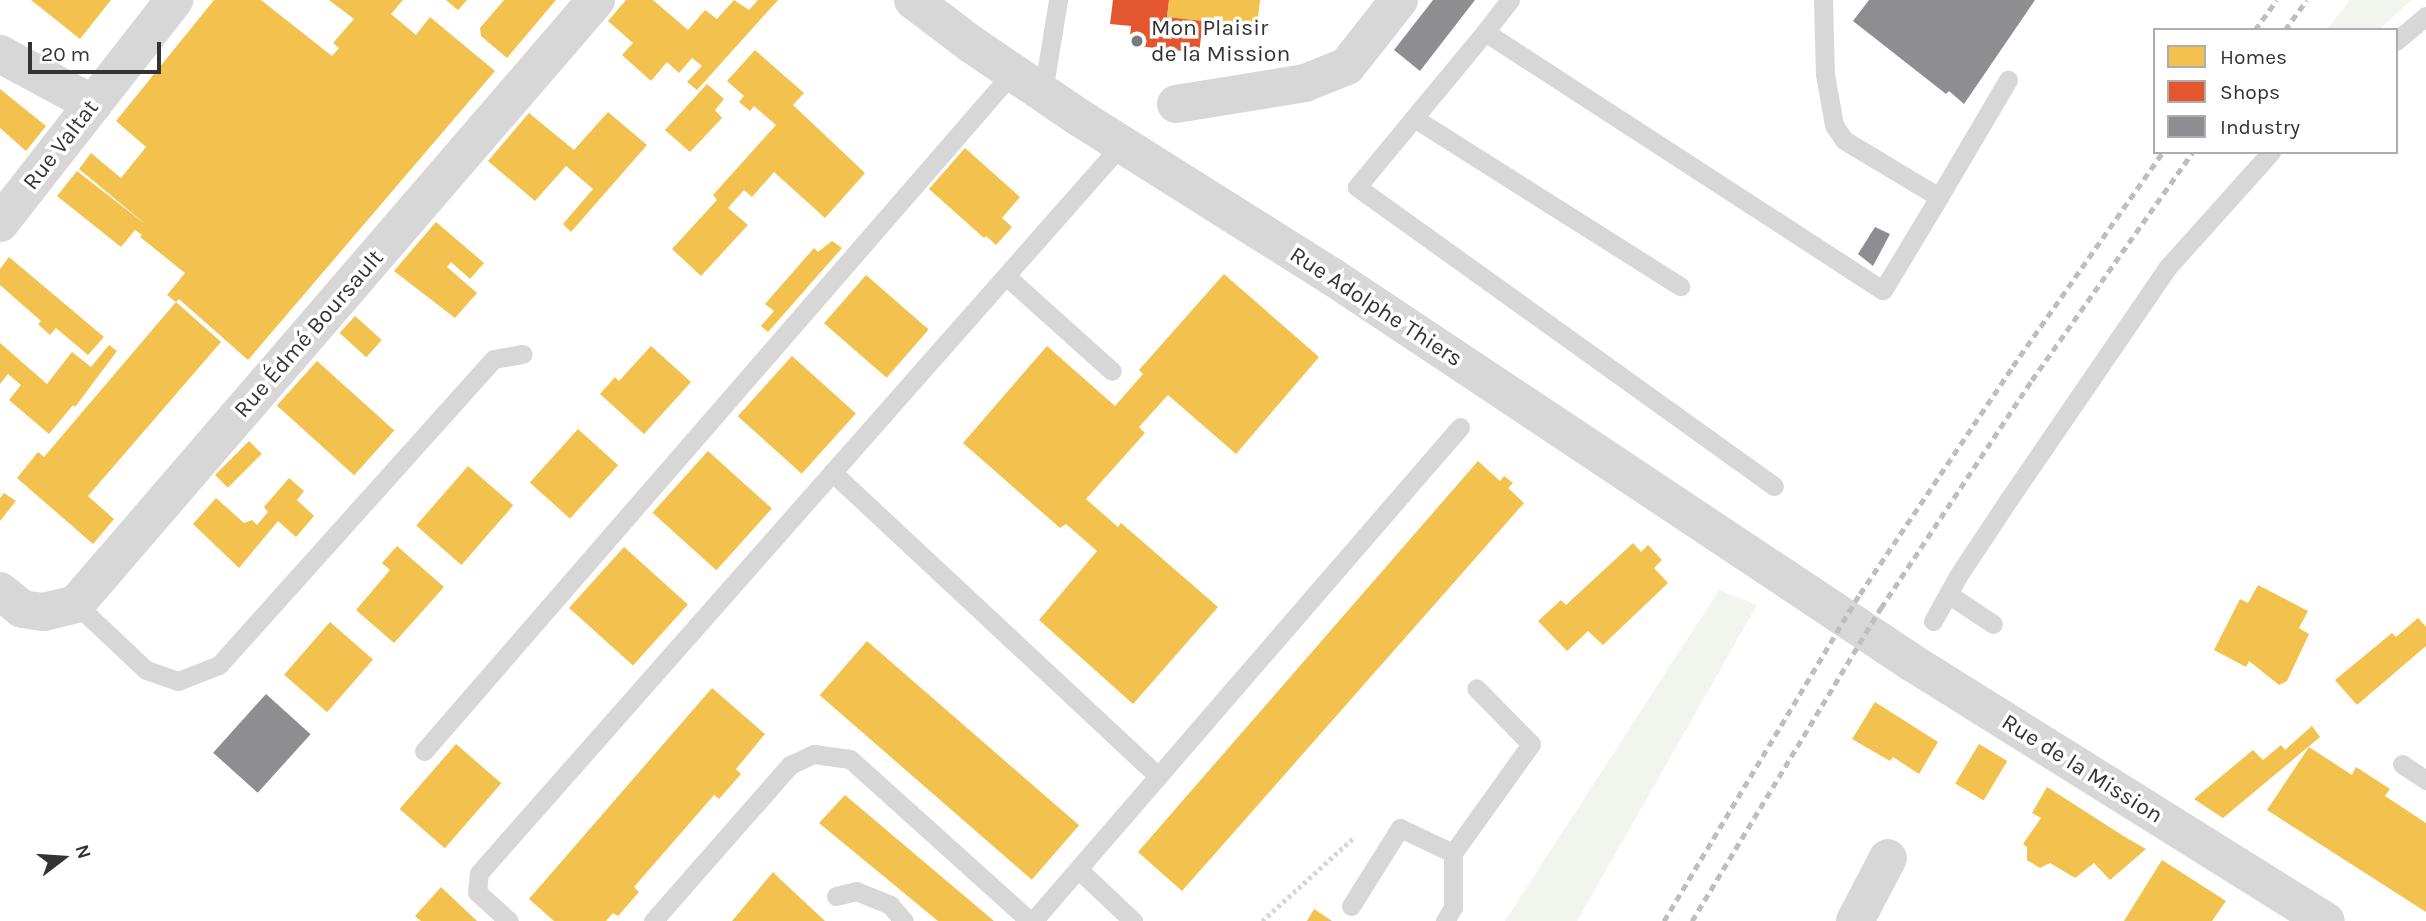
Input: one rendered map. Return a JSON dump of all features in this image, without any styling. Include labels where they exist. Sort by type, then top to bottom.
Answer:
[{"type":"street","name":"Rue Valtat","points":[[0,223],[174,0]]},
{"type":"street","name":"Rue Édmé Boursault","points":[[76,604],[596,0]]},
{"type":"street","name":"Rue Adolphe Thiers","points":[[913,0],[1028,82],[1331,276],[1839,616]]},
{"type":"street","points":[[1177,104],[1305,83],[1347,66],[1399,0]]},
{"type":"street","points":[[0,54],[93,104]]},
{"type":"street","points":[[0,591],[22,609],[44,612],[76,604]]},
{"type":"street","name":"Rue de la Mission","points":[[1839,616],[2314,918]]},
{"type":"street","points":[[1855,921],[1888,858]]},
{"type":"lane","points":[[424,751],[1028,82],[1058,0]]},
{"type":"lane","points":[[1510,0],[1357,187],[1774,486]]},
{"type":"lane","points":[[1824,0],[1825,74],[1834,125],[1844,140],[1939,197]]},
{"type":"lane","points":[[2398,39],[2426,16]]},
{"type":"lane","points":[[1485,32],[1883,290],[2008,80]]},
{"type":"lane","points":[[1414,118],[1680,286]]},
{"type":"lane","points":[[509,921],[477,892],[479,873],[1122,144]]},
{"type":"lane","points":[[1933,621],[2009,499],[2167,268],[2269,154]]},
{"type":"lane","points":[[1006,276],[1111,370]]},
{"type":"lane","points":[[76,604],[146,670],[178,681],[219,664],[494,359],[523,354]]},
{"type":"lane","points":[[653,921],[790,765],[814,754],[850,759],[1031,921],[1460,427]]},
{"type":"lane","points":[[832,472],[1158,776]]},
{"type":"lane","points":[[1948,594],[1993,624]]},
{"type":"lane","points":[[1445,921],[1452,907],[1453,853],[1531,744],[1476,688]]},
{"type":"lane","points":[[2402,764],[2426,780]]},
{"type":"lane","points":[[1351,906],[1400,828],[1453,853]]},
{"type":"lane","points":[[1078,869],[1133,921]]},
{"type":"lane","points":[[836,896],[856,891],[890,905],[904,921]]},
{"type":"path","points":[[1262,921],[1356,835],[1392,841]]},
{"type":"shaded area","points":[[2350,0],[2411,0],[2381,28],[2328,28]]},
{"type":"shaded area","points":[[1719,590],[1757,605],[1577,921],[1505,921]]},
{"type":"building: Homes","points":[[31,0],[111,0],[80,39]]},
{"type":"building: Homes","points":[[214,0],[261,0],[332,56],[339,48],[333,43],[354,19],[329,0],[403,0],[391,14],[416,35],[430,17],[495,71],[248,360],[179,299],[176,302],[167,295],[185,273],[140,237],[142,235],[135,230],[121,247],[57,196],[77,171],[149,227],[79,169],[91,153],[121,178],[146,147],[116,121]]},
{"type":"building: Homes","points":[[446,0],[467,0],[458,10]]},
{"type":"building: Homes","points":[[504,0],[556,0],[507,58],[481,36],[480,28]]},
{"type":"building: Homes","points":[[626,0],[653,0],[688,30],[705,10],[717,19],[734,0],[749,10],[758,0],[778,0],[697,90],[687,82],[702,66],[692,58],[679,73],[667,62],[651,81],[622,55],[633,43],[608,21]]},
{"type":"building: Homes","points":[[1169,0],[1260,0],[1257,27],[1167,17]]},
{"type":"building: Homes","points":[[755,50],[804,93],[793,105],[865,173],[825,218],[774,172],[752,197],[744,190],[728,208],[748,225],[701,276],[672,249],[717,200],[713,195],[776,125],[754,106],[750,111],[739,102],[744,96],[727,81]]},
{"type":"building: Homes","points":[[707,84],[724,99],[715,110],[722,118],[690,152],[665,130]]},
{"type":"building: Homes","points":[[0,89],[46,126],[26,151],[0,128]]},
{"type":"building: Homes","points":[[608,112],[647,145],[571,232],[563,224],[593,189],[566,166],[535,201],[488,161],[529,113],[574,150]]},
{"type":"building: Homes","points":[[965,148],[1020,197],[1002,218],[1012,227],[996,245],[986,236],[984,238],[929,189]]},
{"type":"building: Homes","points":[[436,222],[484,263],[470,279],[451,262],[447,267],[477,293],[455,318],[394,271]]},
{"type":"building: Homes","points":[[832,241],[842,248],[768,332],[761,326],[774,311],[765,304],[814,248],[818,252]]},
{"type":"building: Homes","points":[[9,257],[104,337],[88,355],[56,328],[50,335],[38,324],[41,321],[0,285],[0,269]]},
{"type":"building: Homes","points":[[1224,274],[1319,357],[1236,454],[1168,395],[1139,427],[1145,433],[1086,499],[1118,527],[1121,523],[1218,607],[1133,704],[1039,620],[1097,551],[1066,524],[1060,528],[963,443],[1047,346],[1115,406],[1143,374],[1139,370]]},
{"type":"building: Homes","points":[[866,275],[929,329],[887,378],[824,323]]},
{"type":"building: Homes","points":[[176,302],[221,342],[88,496],[114,519],[93,544],[17,478],[38,452],[44,457]]},
{"type":"building: Homes","points":[[355,316],[382,340],[366,357],[340,333]]},
{"type":"building: Homes","points":[[0,343],[47,384],[72,352],[91,367],[109,345],[117,351],[75,407],[73,405],[49,434],[9,400],[21,385],[8,374],[0,384]]},
{"type":"building: Homes","points":[[651,346],[691,382],[644,434],[600,394],[615,377],[619,381]]},
{"type":"building: Homes","points":[[792,356],[856,414],[802,474],[738,416]]},
{"type":"building: Homes","points":[[317,361],[394,431],[354,475],[277,406]]},
{"type":"building: Homes","points":[[578,429],[618,465],[570,519],[530,483]]},
{"type":"building: Homes","points":[[249,441],[262,454],[228,488],[215,475]]},
{"type":"building: Homes","points":[[708,451],[772,509],[716,570],[652,513]]},
{"type":"building: Homes","points":[[1478,461],[1500,481],[1504,476],[1513,483],[1508,488],[1524,503],[1182,891],[1138,852]]},
{"type":"building: Homes","points":[[468,466],[513,505],[461,565],[416,526]]},
{"type":"building: Homes","points":[[289,478],[304,491],[297,500],[314,516],[296,537],[278,521],[239,568],[193,524],[216,498],[244,523],[252,520],[257,525],[268,512],[264,507]]},
{"type":"building: Homes","points":[[4,493],[16,501],[0,521],[0,498]]},
{"type":"building: Homes","points":[[1633,543],[1641,552],[1648,545],[1662,560],[1654,568],[1668,583],[1603,645],[1588,631],[1567,651],[1538,621],[1561,600],[1566,605]]},
{"type":"building: Homes","points":[[397,546],[444,587],[394,643],[356,610],[390,570],[382,563]]},
{"type":"building: Homes","points":[[624,547],[688,605],[633,665],[569,608]]},
{"type":"building: Homes","points":[[2258,585],[2308,611],[2299,628],[2309,634],[2287,681],[2279,685],[2249,661],[2246,667],[2214,650],[2240,599],[2248,603]]},
{"type":"building: Homes","points":[[2418,618],[2426,627],[2426,646],[2357,705],[2335,680],[2392,633],[2396,637]]},
{"type":"building: Homes","points":[[330,622],[373,659],[327,712],[284,675]]},
{"type":"building: Homes","points":[[867,641],[1079,825],[1032,880],[820,695]]},
{"type":"building: Homes","points":[[712,688],[765,734],[736,769],[741,774],[719,799],[714,795],[634,887],[639,892],[618,916],[613,913],[606,921],[554,921],[529,899]]},
{"type":"building: Homes","points":[[1875,702],[1938,742],[1919,774],[1893,757],[1890,761],[1852,739]]},
{"type":"building: Homes","points":[[2312,726],[2320,737],[2223,818],[2194,799],[2253,750],[2263,760],[2281,745],[2285,750]]},
{"type":"building: Homes","points":[[456,744],[501,783],[445,848],[400,809]]},
{"type":"building: Homes","points":[[1979,744],[2007,761],[1984,800],[1955,783]]},
{"type":"building: Homes","points":[[2309,747],[2352,775],[2356,767],[2390,789],[2385,796],[2426,823],[2426,912],[2267,810]]},
{"type":"building: Homes","points":[[2047,787],[2146,849],[2110,880],[2094,863],[2075,878],[2050,863],[2040,868],[2027,860],[2027,847],[2023,844],[2041,818],[2032,813]]},
{"type":"building: Homes","points":[[845,795],[994,921],[938,921],[819,823]]},
{"type":"building: Homes","points":[[2162,860],[2226,901],[2212,921],[2124,921]]},
{"type":"building: Homes","points":[[773,872],[780,879],[825,921],[732,921]]},
{"type":"building: Homes","points":[[441,887],[477,921],[421,921],[415,916]]},
{"type":"building: Homes","points":[[1314,909],[1332,921],[1307,921]]},
{"type":"building: Shops","points":[[1113,0],[1169,0],[1167,17],[1203,21],[1199,53],[1129,45],[1131,26],[1110,24]]},
{"type":"building: Industry","points":[[1433,0],[1475,0],[1420,71],[1394,50]]},
{"type":"building: Industry","points":[[1869,0],[2035,0],[1964,104],[1949,91],[1946,94],[1853,21]]},
{"type":"building: Industry","points":[[1875,227],[1890,234],[1873,266],[1858,254]]},
{"type":"building: Industry","points":[[266,694],[311,734],[258,793],[213,753]]},
{"type":"railway","points":[[2256,28],[2277,0]]},
{"type":"railway","points":[[2286,28],[2307,0]]},
{"type":"railway","points":[[1664,921],[1860,594],[2013,366],[2162,154]]},
{"type":"railway","points":[[1692,921],[1881,608],[2032,380],[2192,154]]},
{"type":"place","name":"Mon Plaisir de la Mission","points":[[1137,41]]}]
